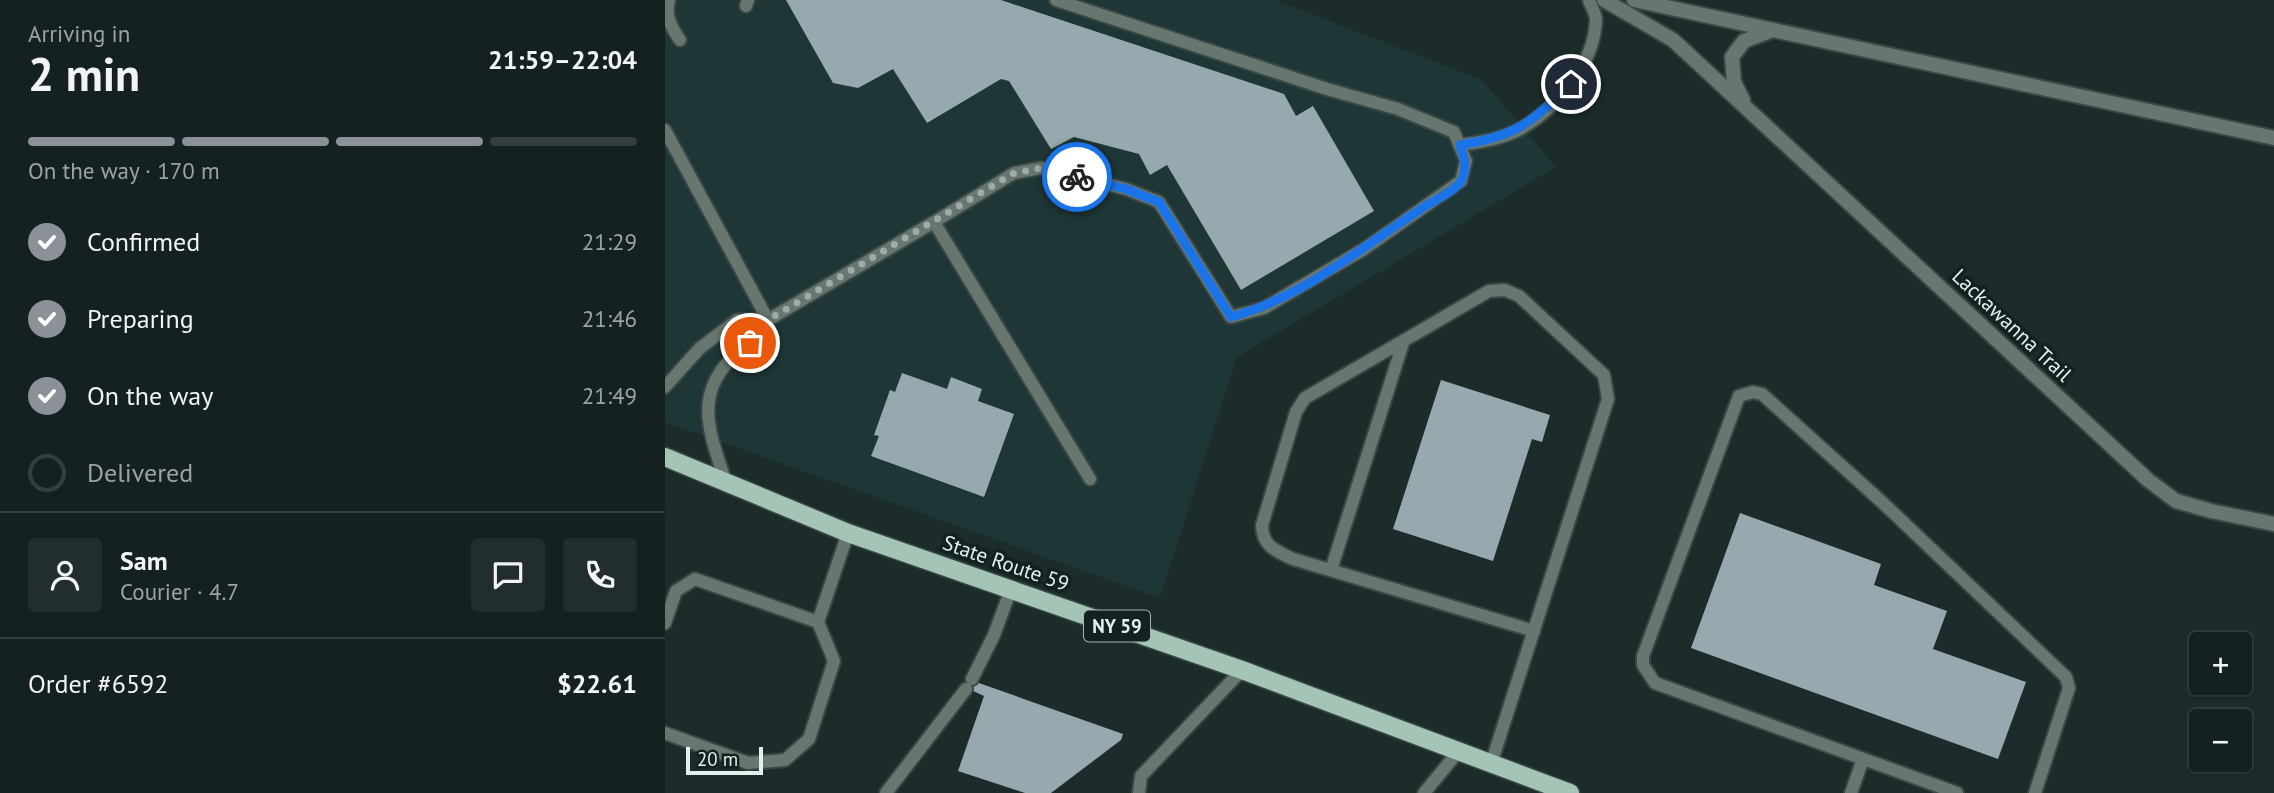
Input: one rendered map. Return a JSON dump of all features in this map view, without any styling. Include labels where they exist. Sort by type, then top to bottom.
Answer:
[{"type":"main road","name":"State Route 59","points":[[665,457],[848,533],[1242,670],[1570,793]]},
{"type":"street","name":"Lackawanna Trail","points":[[1604,0],[1673,40],[2148,480],[2176,501],[2210,512],[2274,524]]},
{"type":"street","points":[[1634,0],[2274,138]]},
{"type":"street","name":"Lackawanna Trail","points":[[1747,109],[1734,82],[1732,57],[1744,41],[1770,31]]},
{"type":"lane","points":[[669,0],[666,8],[670,25],[680,40]]},
{"type":"lane","points":[[725,480],[709,429],[708,396],[729,361],[750,343],[768,320],[1014,173],[1042,168],[1126,189],[1159,202],[1231,317],[1264,308],[1364,249],[1461,181],[1466,161],[1454,132],[1398,109],[1327,89],[1056,0]]},
{"type":"lane","points":[[1460,145],[1497,139],[1521,129],[1571,84],[1585,64],[1597,19],[1589,0]]},
{"type":"lane","points":[[665,130],[768,320]]},
{"type":"lane","points":[[935,222],[1090,479]]},
{"type":"lane","points":[[1491,764],[1534,631],[1608,398],[1604,375],[1519,296],[1505,290],[1489,291],[1305,398],[1296,412],[1262,525],[1262,536],[1272,549],[1331,570],[1534,631]]},
{"type":"lane","points":[[665,387],[700,348],[737,320],[768,320]]},
{"type":"lane","points":[[1331,570],[1403,343]]},
{"type":"lane","points":[[1958,793],[1655,683],[1643,665],[1643,656],[1739,396],[1753,392],[1762,394],[1883,503],[2066,677],[2069,688],[2035,793]]},
{"type":"lane","points":[[665,733],[748,763],[785,760],[809,739],[834,661],[818,622],[848,533]]},
{"type":"lane","points":[[665,623],[676,592],[695,579],[818,622]]},
{"type":"lane","points":[[885,793],[969,684],[994,635],[1011,589]]},
{"type":"lane","points":[[1139,793],[1141,776],[1242,670]]},
{"type":"lane","points":[[1424,793],[1458,752]]},
{"type":"lane","points":[[1851,793],[1863,759]]},
{"type":"shaded area","points":[[665,0],[1275,0],[1482,80],[1556,167],[1237,357],[1160,598],[665,422]]},
{"type":"building","points":[[786,0],[1001,0],[1284,94],[1296,116],[1313,106],[1374,211],[1241,290],[1167,165],[1150,175],[1139,154],[1074,137],[1051,149],[1009,81],[1001,79],[927,123],[893,69],[858,88],[833,83]]},
{"type":"building","points":[[902,373],[947,389],[951,377],[982,389],[978,401],[1014,414],[984,497],[871,456],[879,436],[874,435],[890,390],[895,392]]},
{"type":"building","points":[[1441,380],[1550,415],[1542,442],[1532,439],[1493,561],[1393,529]]},
{"type":"building","points":[[1740,513],[1881,564],[1874,585],[1947,611],[1933,649],[2026,682],[1998,759],[1691,648]]},
{"type":"building","points":[[976,682],[1123,734],[1121,740],[1051,793],[1025,793],[958,771],[984,696],[969,689],[972,683]]},
{"type":"way so far","points":[[750,343],[768,320],[1014,173],[1042,168],[1077,177]]},
{"type":"route","points":[[1077,177],[1126,189],[1159,202],[1231,317],[1264,308],[1364,249],[1461,181],[1466,161],[1460,145],[1497,139],[1521,129],[1539,116],[1571,84]]}]
